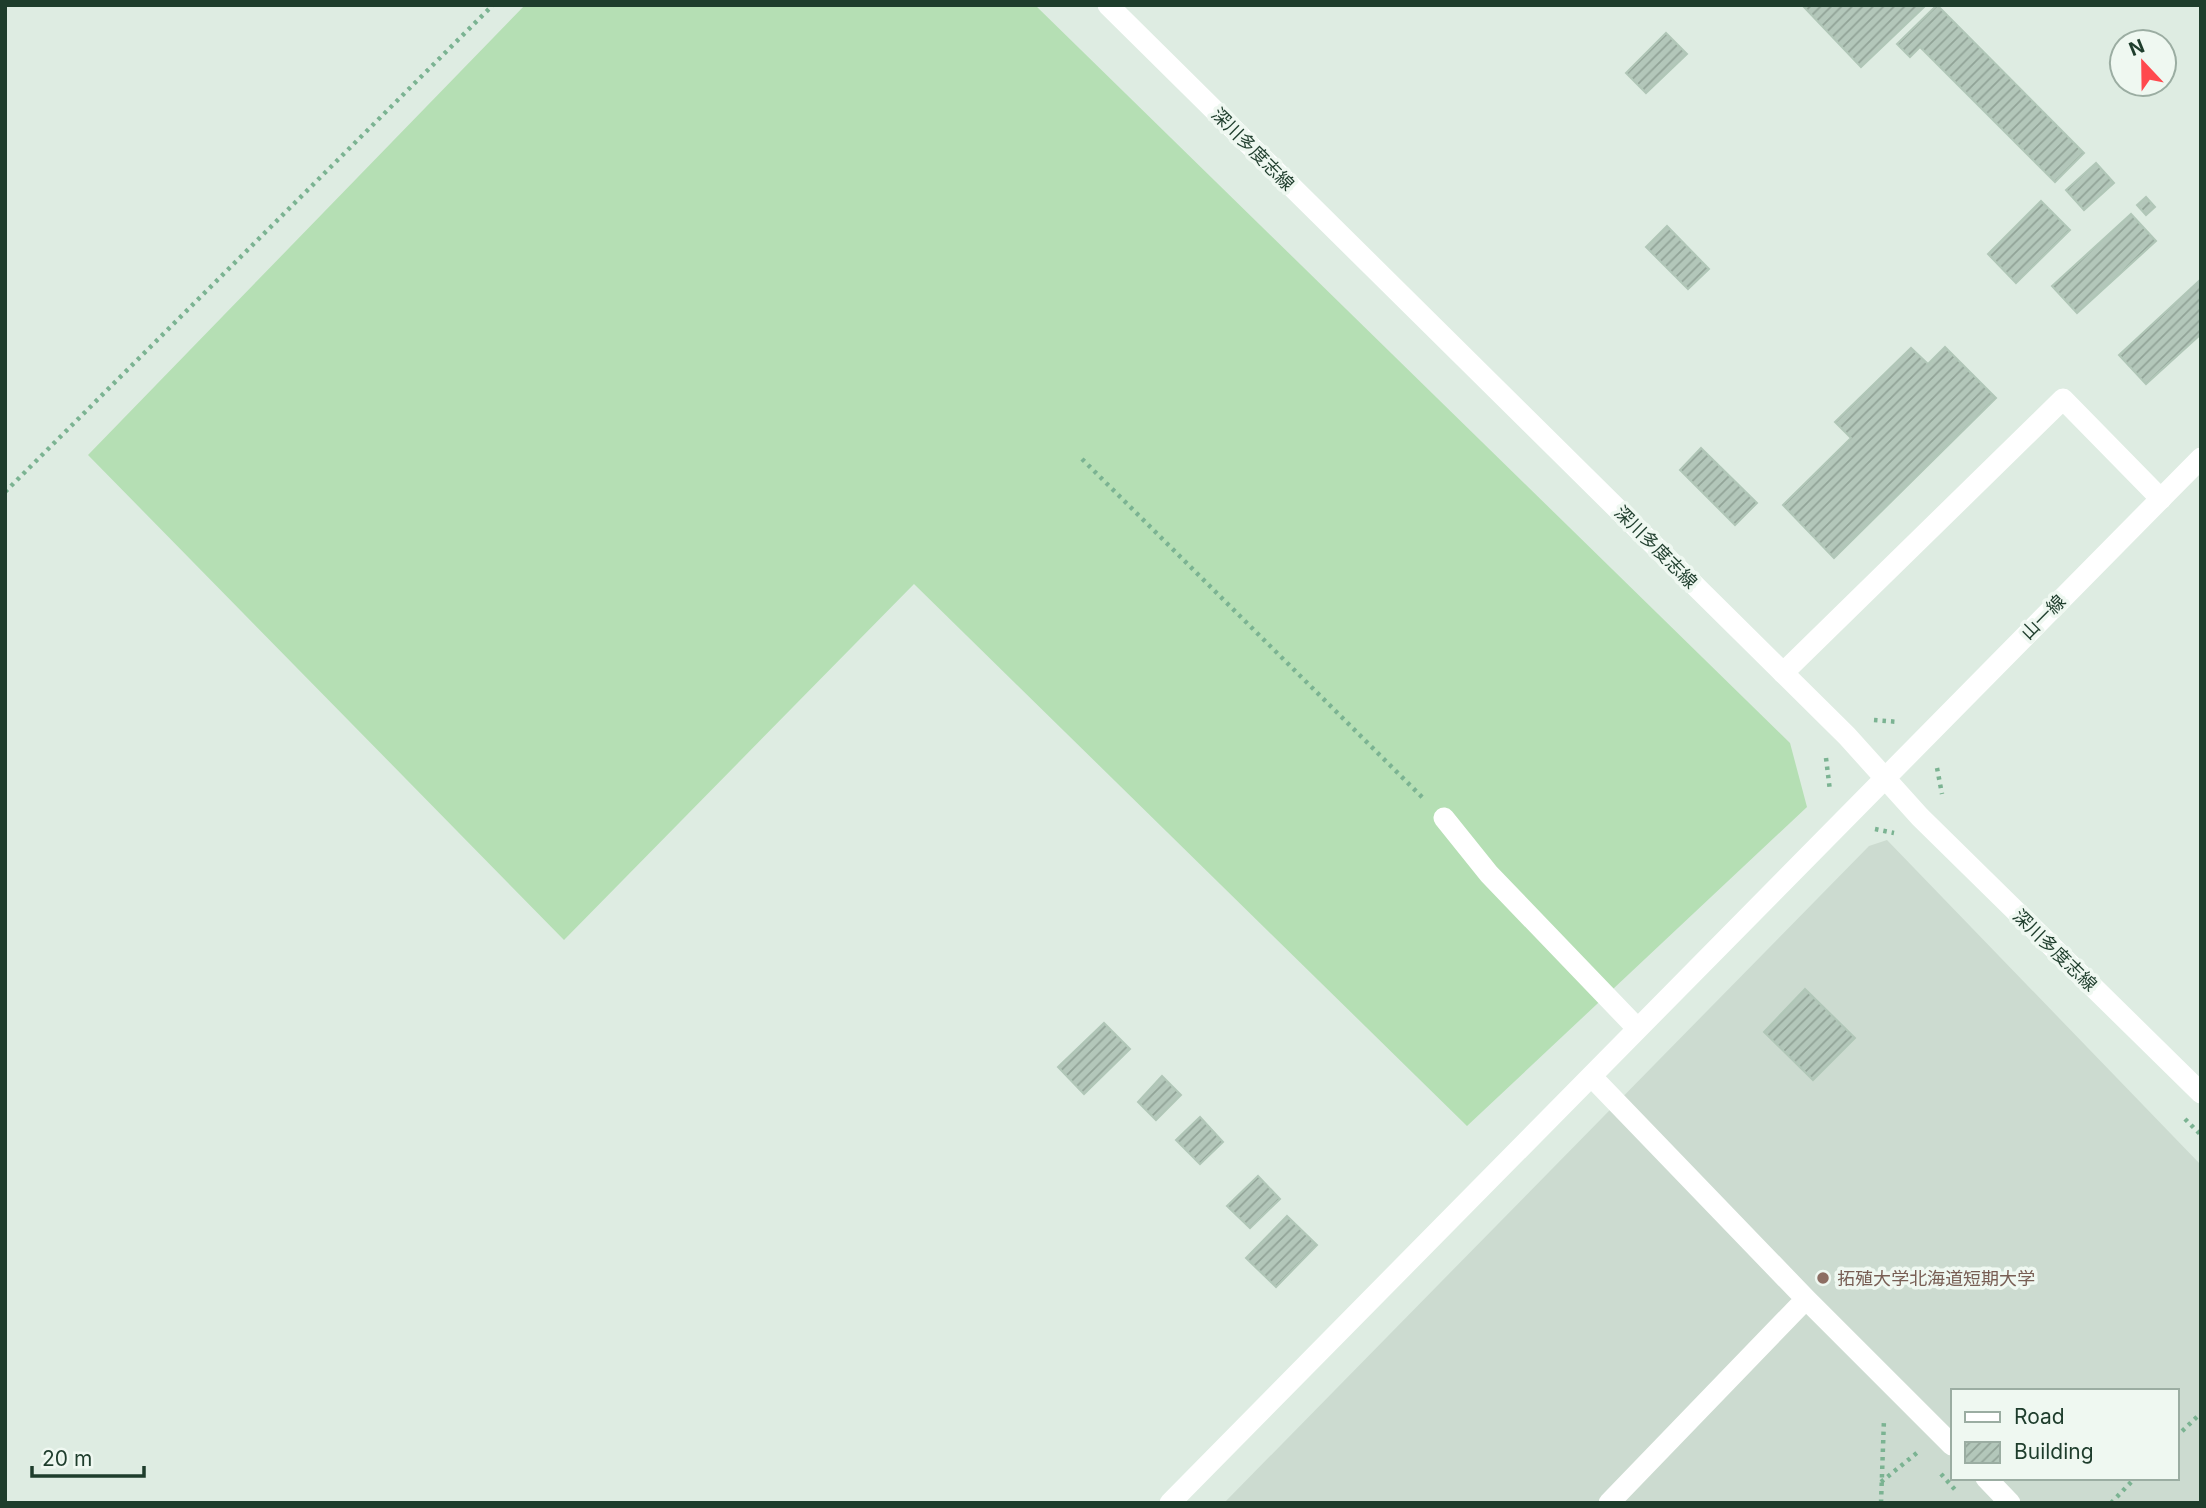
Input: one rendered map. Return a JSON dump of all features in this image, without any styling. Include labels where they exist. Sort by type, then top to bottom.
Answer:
[{"type":"main road","name":"深川多度志線","points":[[1108,5],[1783,673],[1885,776],[1920,817],[2201,1093]]},
{"type":"main road","points":[[1783,673],[2063,399],[2161,499]]},
{"type":"main road","name":"山一線","points":[[1170,1503],[1592,1077],[1636,1027],[2201,458]]},
{"type":"main road","points":[[1444,818],[1489,874],[1636,1027]]},
{"type":"main road","points":[[1592,1077],[1806,1299],[1951,1444]]},
{"type":"main road","points":[[1609,1503],[1806,1299]]},
{"type":"main road","points":[[1988,1480],[2010,1503]]},
{"type":"path","points":[[5,492],[494,5]]},
{"type":"path","points":[[1082,459],[1444,818]]},
{"type":"path","points":[[2178,1435],[2201,1412]]},
{"type":"path","points":[[1881,1503],[1885,1415]]},
{"type":"path","points":[[1881,1482],[1919,1450]]},
{"type":"path","points":[[2111,1503],[2134,1480]]},
{"type":"shaded area","name":"拓殖大学北海道短期大学","points":[[1887,840],[2201,1165],[2201,1503],[1224,1503],[1869,846]]},
{"type":"green space","points":[[525,5],[1035,5],[1790,743],[1807,807],[1467,1126],[914,584],[564,940],[88,455]]},
{"type":"building","points":[[1802,5],[1923,5],[1924,7],[1861,67]]},
{"type":"building","points":[[1937,5],[2084,153],[2055,182],[1920,47],[1910,57],[1897,44]]},
{"type":"building","points":[[1666,33],[1687,54],[1646,93],[1626,73]]},
{"type":"building","points":[[2096,163],[2114,183],[2084,210],[2066,190]]},
{"type":"building","points":[[2146,197],[2155,207],[2146,215],[2137,205]]},
{"type":"building","points":[[2041,201],[2070,230],[2016,283],[1988,254]]},
{"type":"building","points":[[2131,214],[2156,241],[2077,313],[2052,286]]},
{"type":"building","points":[[1667,226],[1709,269],[1688,289],[1646,247]]},
{"type":"building","points":[[2200,280],[2201,334],[2146,384],[2119,355]]},
{"type":"building","points":[[1945,347],[1996,398],[1834,558],[1783,505],[1851,438],[1835,422],[1911,348],[1928,364]]},
{"type":"building","points":[[1701,448],[1757,503],[1735,525],[1680,470]]},
{"type":"building","points":[[1805,989],[1855,1038],[1813,1080],[1764,1032]]},
{"type":"building","points":[[1104,1023],[1130,1049],[1084,1094],[1058,1067]]},
{"type":"building","points":[[1162,1076],[1181,1095],[1156,1120],[1138,1102]]},
{"type":"building","points":[[1200,1117],[1223,1142],[1200,1164],[1176,1140]]},
{"type":"building","points":[[1258,1176],[1280,1199],[1250,1228],[1227,1206]]},
{"type":"building","points":[[1287,1216],[1317,1245],[1276,1287],[1246,1258]]},
{"type":"place","name":"拓殖大学北海道短期大学","points":[[1823,1278]]}]
